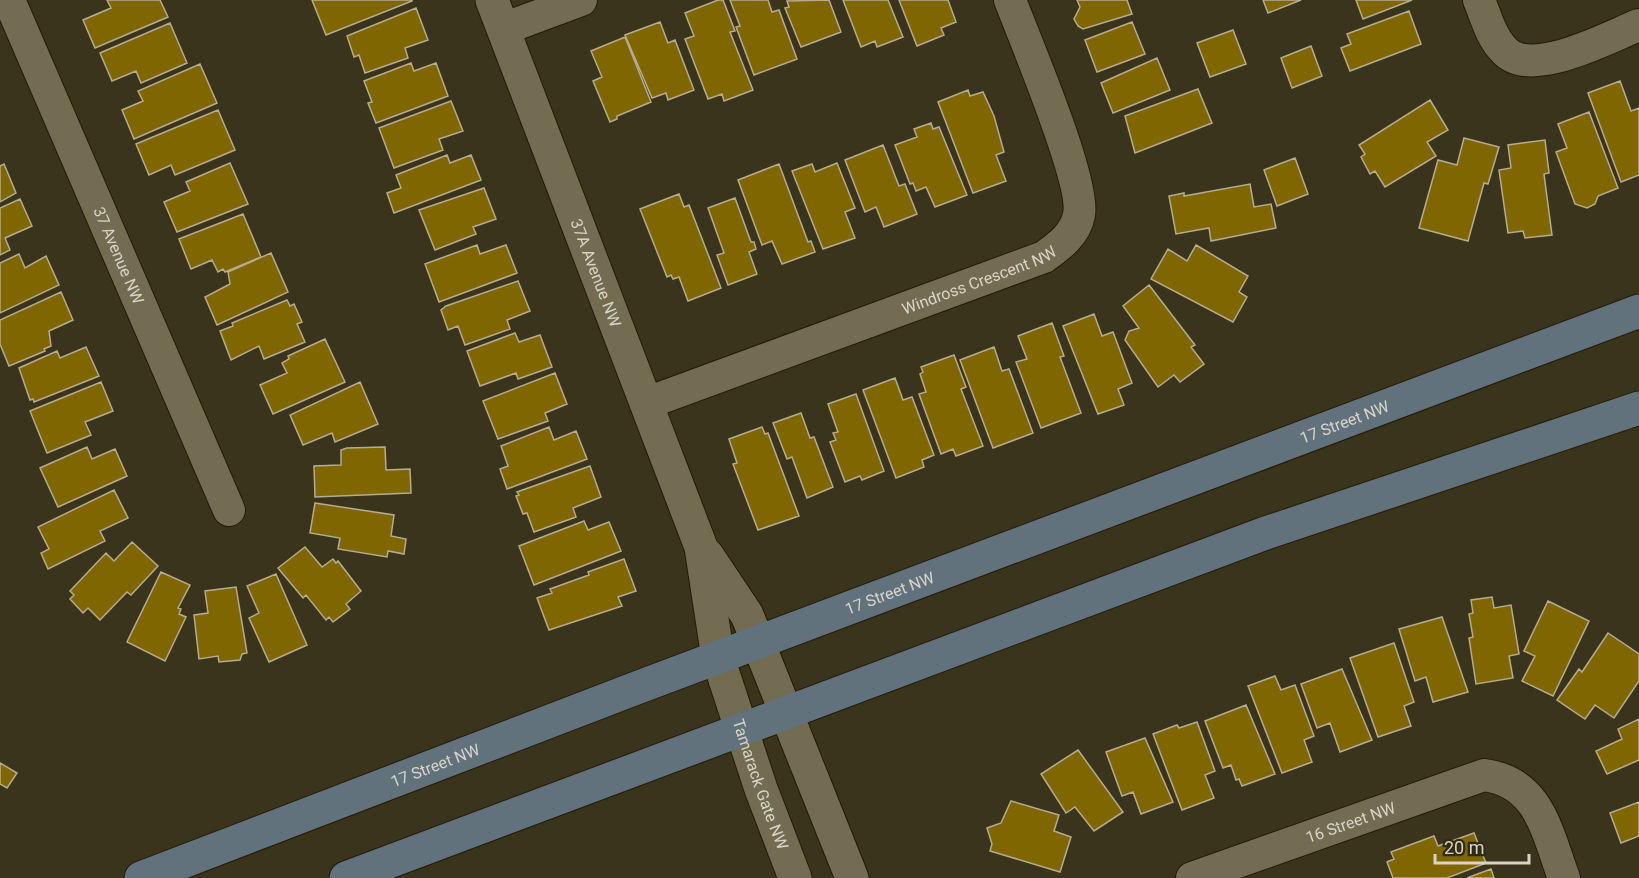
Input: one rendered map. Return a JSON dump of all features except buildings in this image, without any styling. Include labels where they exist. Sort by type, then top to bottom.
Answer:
[{"type":"main road","name":"17 Street NW","points":[[141,878],[759,642],[1639,311]]},
{"type":"main road","points":[[346,878],[1263,534],[1639,408]]},
{"type":"street","name":"37 Avenue NW","points":[[9,0],[229,510]]},
{"type":"street","points":[[498,15],[581,0]]},
{"type":"street","name":"Windross Crescent NW","points":[[647,403],[1044,257],[1069,235],[1080,213],[1076,179],[1010,0]]},
{"type":"street","points":[[1479,0],[1490,28],[1504,50],[1519,61],[1546,60],[1639,25]]},
{"type":"street","name":"37A Avenue NW","points":[[498,15],[701,547],[718,658],[727,689]]},
{"type":"street","name":"37A Avenue NW","points":[[701,547],[747,615],[787,714]]},
{"type":"street","name":"Tamarack Gate NW","points":[[727,689],[795,878]]},
{"type":"street","points":[[787,714],[852,878]]},
{"type":"street","name":"16 Street NW","points":[[1192,878],[1469,778],[1484,775],[1511,781],[1524,791],[1537,809],[1564,878]]}]
